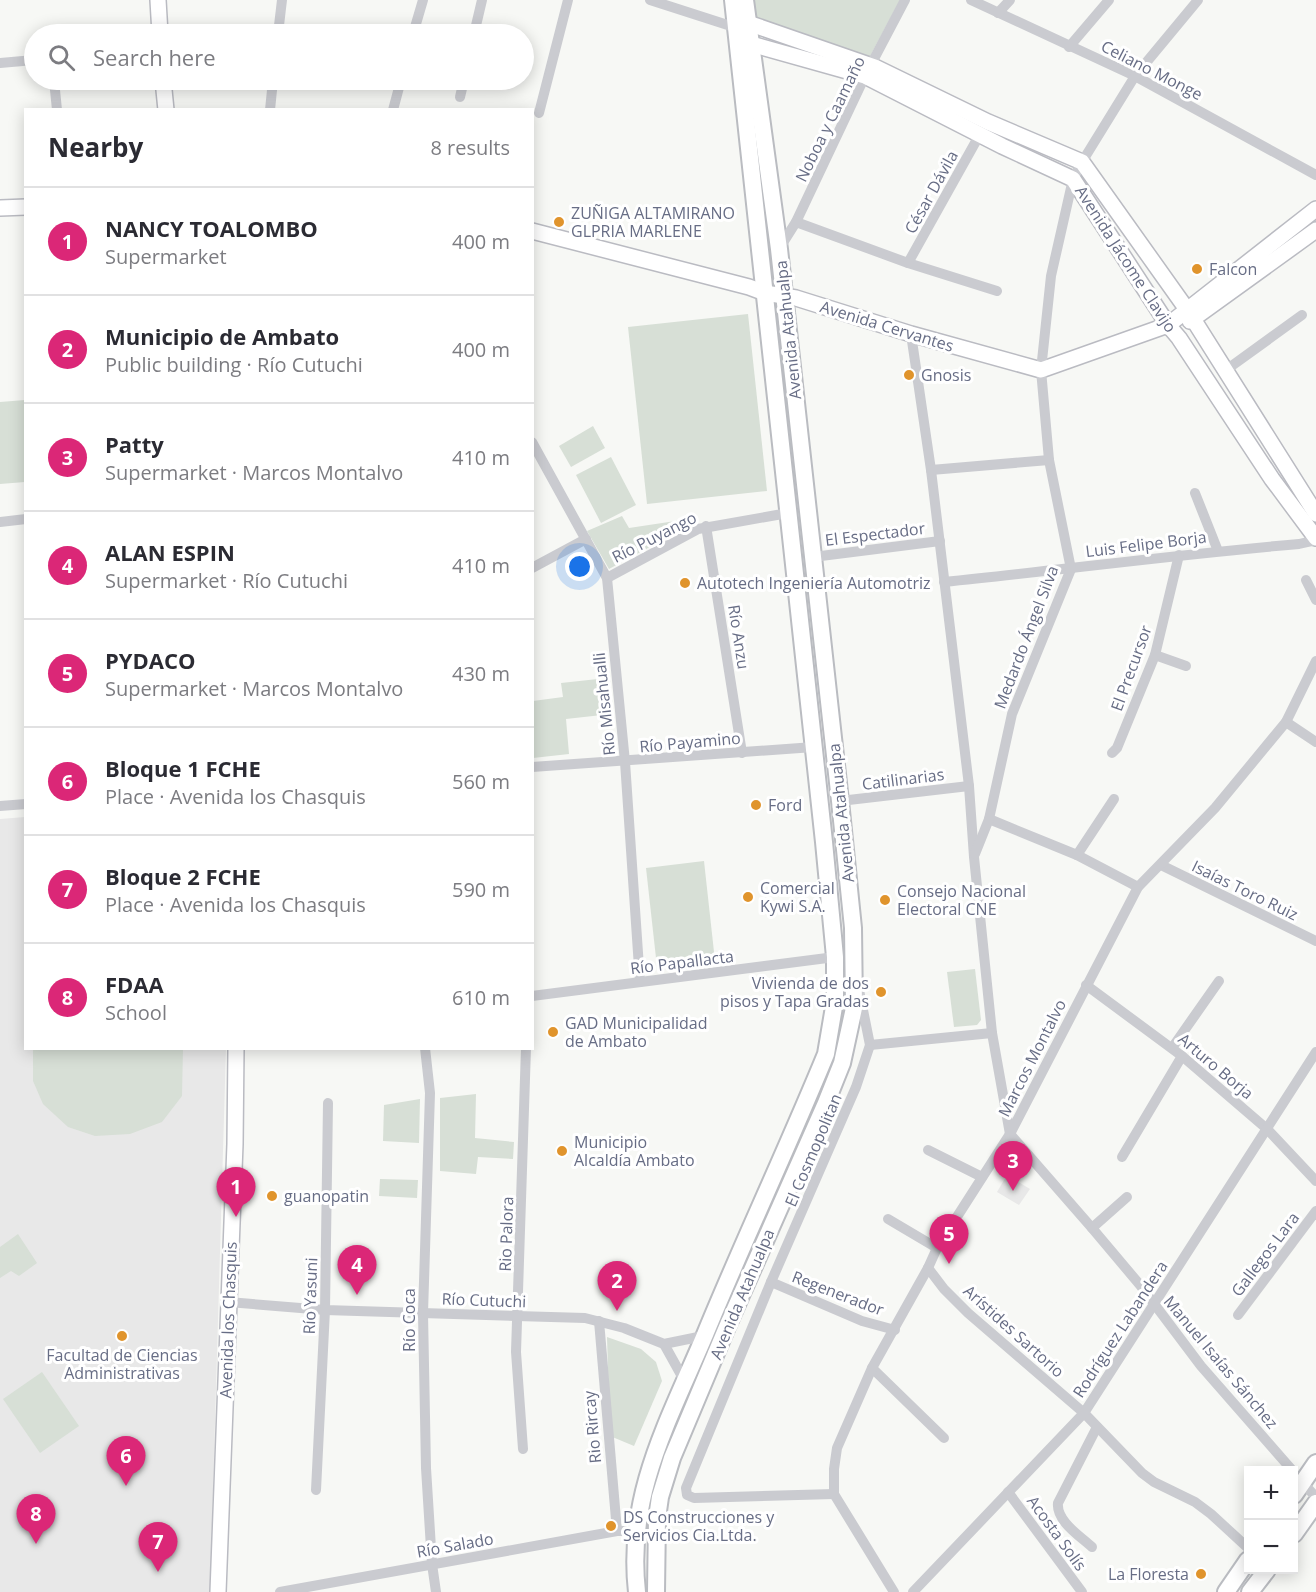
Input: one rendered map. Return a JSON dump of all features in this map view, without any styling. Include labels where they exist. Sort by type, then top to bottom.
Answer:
[{"type":"main road","name":"Avenida Atahualpa","points":[[656,1592],[655,1554],[660,1497],[672,1458],[842,1063],[854,1008],[853,928],[779,249],[751,44],[733,0]]},
{"type":"main road","name":"Avenida Atahualpa","points":[[637,1592],[635,1531],[645,1482],[684,1380],[826,1054],[835,1001],[835,957],[765,293],[743,26],[745,0]]},
{"type":"main road","points":[[1298,1478],[1316,1463]]},
{"type":"main road","points":[[1298,1527],[1316,1503]]},
{"type":"main road","points":[[1226,1592],[1244,1566]]},
{"type":"main road","points":[[1251,1592],[1264,1574]]},
{"type":"street","points":[[158,0],[159,24]]},
{"type":"street","points":[[279,24],[282,0]]},
{"type":"street","points":[[416,24],[423,0]]},
{"type":"street","points":[[476,24],[482,0]]},
{"type":"street","points":[[539,112],[568,0]]},
{"type":"street","name":"Avenida Jácome Clavijo","points":[[650,0],[743,26],[868,71],[1082,162],[1191,315],[1316,514]]},
{"type":"street","name":"Noboa y Caamaño","points":[[779,249],[796,222],[868,71],[905,0]]},
{"type":"street","name":"Celiano Monge","points":[[970,0],[1135,76],[1316,175]]},
{"type":"street","points":[[998,13],[1010,0]]},
{"type":"street","points":[[1070,46],[1109,0]]},
{"type":"street","name":"Medardo Ángel Silva","points":[[974,857],[988,819],[1012,714],[1071,569],[1049,460],[1041,370],[1052,276],[1073,179],[1135,76],[1198,0]]},
{"type":"street","name":"Avenida Jácome Clavijo","points":[[751,44],[868,71],[980,134],[1073,179],[1168,325],[1179,338],[1272,479],[1316,539]]},
{"type":"street","points":[[0,63],[24,61]]},
{"type":"street","points":[[55,90],[57,108]]},
{"type":"street","points":[[164,90],[166,108]]},
{"type":"street","points":[[270,108],[272,90]]},
{"type":"street","points":[[394,108],[398,90]]},
{"type":"street","points":[[460,97],[462,90]]},
{"type":"street","name":"César Dávila","points":[[908,263],[980,134]]},
{"type":"street","points":[[0,208],[24,207]]},
{"type":"street","points":[[1041,370],[1168,325],[1183,326],[1191,315],[1316,209]]},
{"type":"street","points":[[796,222],[908,263],[997,291]]},
{"type":"street","points":[[1191,315],[1316,230]]},
{"type":"street","name":"Avenida Cervantes","points":[[534,232],[783,296],[1041,370]]},
{"type":"street","points":[[1226,370],[1302,315]]},
{"type":"street","points":[[911,334],[931,470],[969,786],[992,1033],[1010,1134]]},
{"type":"street","name":"Río Misahualli","points":[[534,446],[607,578],[625,762],[640,982]]},
{"type":"street","points":[[931,470],[1049,460]]},
{"type":"street","points":[[1195,493],[1218,551]]},
{"type":"street","name":"Río Puyango","points":[[607,578],[698,528],[788,513]]},
{"type":"street","points":[[0,522],[24,519]]},
{"type":"street","name":"Río Anzu","points":[[706,526],[742,753]]},
{"type":"street","points":[[534,567],[586,539]]},
{"type":"street","name":"Luis Felipe Borja","points":[[944,582],[1179,555],[1299,544],[1316,539]]},
{"type":"street","name":"El Espectador","points":[[813,557],[940,541]]},
{"type":"street","name":"El Precursor","points":[[1112,753],[1117,748],[1155,656],[1179,555]]},
{"type":"street","points":[[1306,580],[1316,600]]},
{"type":"street","points":[[1155,656],[1186,666]]},
{"type":"street","name":"Marcos Montalvo","points":[[834,1494],[837,1448],[872,1368],[895,1330],[937,1248],[1010,1134],[1138,887],[1215,807],[1286,722],[1316,661]]},
{"type":"street","points":[[1286,722],[1316,742]]},
{"type":"street","name":"Río Payamino","points":[[534,768],[814,747]]},
{"type":"street","name":"Catilinarias","points":[[840,801],[969,786]]},
{"type":"street","points":[[1077,855],[1113,799]]},
{"type":"street","points":[[0,806],[24,804]]},
{"type":"street","points":[[988,819],[1077,855],[1138,887]]},
{"type":"street","name":"Isaías Toro Ruiz","points":[[1161,865],[1316,941]]},
{"type":"street","name":"Río Papallacta","points":[[534,996],[835,957]]},
{"type":"street","points":[[854,976],[859,986],[870,1045],[992,1033]]},
{"type":"street","points":[[1172,1048],[1219,981]]},
{"type":"street","name":"Arturo Borja","points":[[1086,985],[1182,1056],[1267,1129],[1316,1181]]},
{"type":"street","name":"El Cosmopolitan","points":[[834,1494],[694,1498],[687,1495],[686,1488],[771,1282],[848,1106],[870,1045]]},
{"type":"street","name":"Avenida los Chasquis","points":[[218,1592],[236,1050]]},
{"type":"street","name":"Río Coca","points":[[425,1050],[430,1093],[423,1313],[426,1468],[436,1592]]},
{"type":"street","name":"Rio Palora","points":[[523,1449],[516,1352],[526,1050]]},
{"type":"street","name":"Rodríguez Labandera","points":[[913,1592],[1084,1413],[1316,1052]]},
{"type":"street","points":[[1122,1157],[1182,1056]]},
{"type":"street","name":"Río Yasuni","points":[[316,1490],[326,1310],[328,1103]]},
{"type":"street","name":"Manuel Isaías Sánchez","points":[[1010,1134],[1092,1228],[1283,1466]]},
{"type":"street","points":[[928,1150],[982,1177]]},
{"type":"street","points":[[1092,1228],[1127,1197]]},
{"type":"street","name":"Gallegos Lara","points":[[1238,1315],[1316,1211]]},
{"type":"street","points":[[888,1219],[937,1248]]},
{"type":"street","name":"Arístides Sartorio","points":[[928,1268],[944,1289],[968,1312],[1084,1413],[1142,1473],[1154,1482],[1195,1502],[1244,1544]]},
{"type":"street","name":"Regenerador","points":[[771,1282],[862,1321],[895,1330]]},
{"type":"street","name":"Río Cutuchi","points":[[228,1302],[326,1310],[564,1317],[599,1321],[664,1344]]},
{"type":"street","name":"Rio Rircay","points":[[599,1321],[617,1531]]},
{"type":"street","points":[[684,1380],[664,1344],[704,1337],[727,1327]]},
{"type":"street","points":[[872,1368],[944,1438]]},
{"type":"street","points":[[1092,1547],[1062,1518],[1057,1508],[1097,1427]]},
{"type":"street","name":"Manuel Isaías Sánchez","points":[[1298,1482],[1316,1497]]},
{"type":"street","name":"Acosta Solís","points":[[1008,1492],[1082,1592]]},
{"type":"street","points":[[834,1494],[894,1592]]},
{"type":"street","name":"Río Salado","points":[[280,1592],[617,1531],[635,1531]]},
{"type":"shaded area","points":[[753,0],[900,0],[869,58],[755,20]]},
{"type":"shaded area","points":[[748,314],[767,491],[647,504],[628,327]]},
{"type":"shaded area","points":[[24,400],[24,482],[0,484],[0,402]]},
{"type":"shaded area","points":[[593,426],[605,448],[571,467],[559,446]]},
{"type":"shaded area","points":[[611,457],[636,505],[601,523],[576,475]]},
{"type":"shaded area","points":[[622,516],[629,528],[682,520],[685,528],[609,569],[587,531]]},
{"type":"shaded area","points":[[607,678],[611,714],[566,719],[569,754],[534,758],[534,701],[563,697],[561,683]]},
{"type":"shaded area","points":[[24,817],[24,1050],[226,1050],[210,1592],[0,1592],[0,819]]},
{"type":"shaded area","points":[[704,861],[715,961],[657,967],[646,868]]},
{"type":"shaded area","points":[[975,969],[981,1020],[977,1025],[954,1027],[947,972]]},
{"type":"shaded area","points":[[33,1050],[183,1050],[182,1096],[162,1122],[130,1134],[95,1136],[68,1127],[43,1104],[33,1081]]},
{"type":"shaded area","points":[[476,1094],[475,1138],[514,1142],[513,1159],[478,1157],[476,1174],[440,1171],[440,1098]]},
{"type":"shaded area","points":[[420,1099],[419,1143],[383,1141],[384,1105]]},
{"type":"shaded area","points":[[1007,1175],[1030,1189],[1019,1205],[997,1192]]},
{"type":"shaded area","points":[[380,1179],[418,1180],[417,1198],[379,1196]]},
{"type":"shaded area","points":[[18,1234],[37,1263],[19,1276],[11,1271],[0,1278],[0,1247]]},
{"type":"shaded area","points":[[607,1337],[641,1349],[656,1362],[662,1381],[634,1446],[610,1436]]},
{"type":"shaded area","points":[[42,1372],[79,1426],[40,1453],[3,1399]]},
{"type":"place","name":"ZUÑIGA ALTAMIRANO GLPRIA MARLENE","points":[[559,222]]},
{"type":"place","name":"Falcon","points":[[1197,269]]},
{"type":"place","name":"Gnosis","points":[[909,375]]},
{"type":"place","name":"Autotech Ingeniería Automotriz","points":[[685,583]]},
{"type":"place","name":"Ford","points":[[756,805]]},
{"type":"place","name":"Comercial Kywi S.A.","points":[[748,897]]},
{"type":"place","name":"Consejo Nacional Electoral CNE","points":[[885,900]]},
{"type":"place","name":"Vivienda de dos pisos y Tapa Gradas","points":[[881,992]]},
{"type":"place","name":"GAD Municipalidad de Ambato","points":[[553,1032]]},
{"type":"place","name":"Municipio Alcaldía Ambato","points":[[562,1151]]},
{"type":"place","name":"Patty","points":[[1013,1191]]},
{"type":"place","name":"guanopatin","points":[[272,1196]]},
{"type":"place","name":"NANCY TOALOMBO","points":[[236,1217]]},
{"type":"place","name":"PYDACO","points":[[949,1264]]},
{"type":"place","name":"ALAN ESPIN","points":[[357,1295]]},
{"type":"place","name":"Municipio de Ambato","points":[[617,1311]]},
{"type":"place","name":"Facultad de Ciencias Administrativas","points":[[122,1336]]},
{"type":"place","name":"Bloque 1 FCHE","points":[[126,1486]]},
{"type":"place","name":"DS Construcciones y Servicios Cia.Ltda.","points":[[611,1526]]},
{"type":"place","name":"FDAA","points":[[36,1544]]},
{"type":"place","name":"Bloque 2 FCHE","points":[[158,1572]]},
{"type":"place","name":"La Floresta","points":[[1201,1574]]}]
